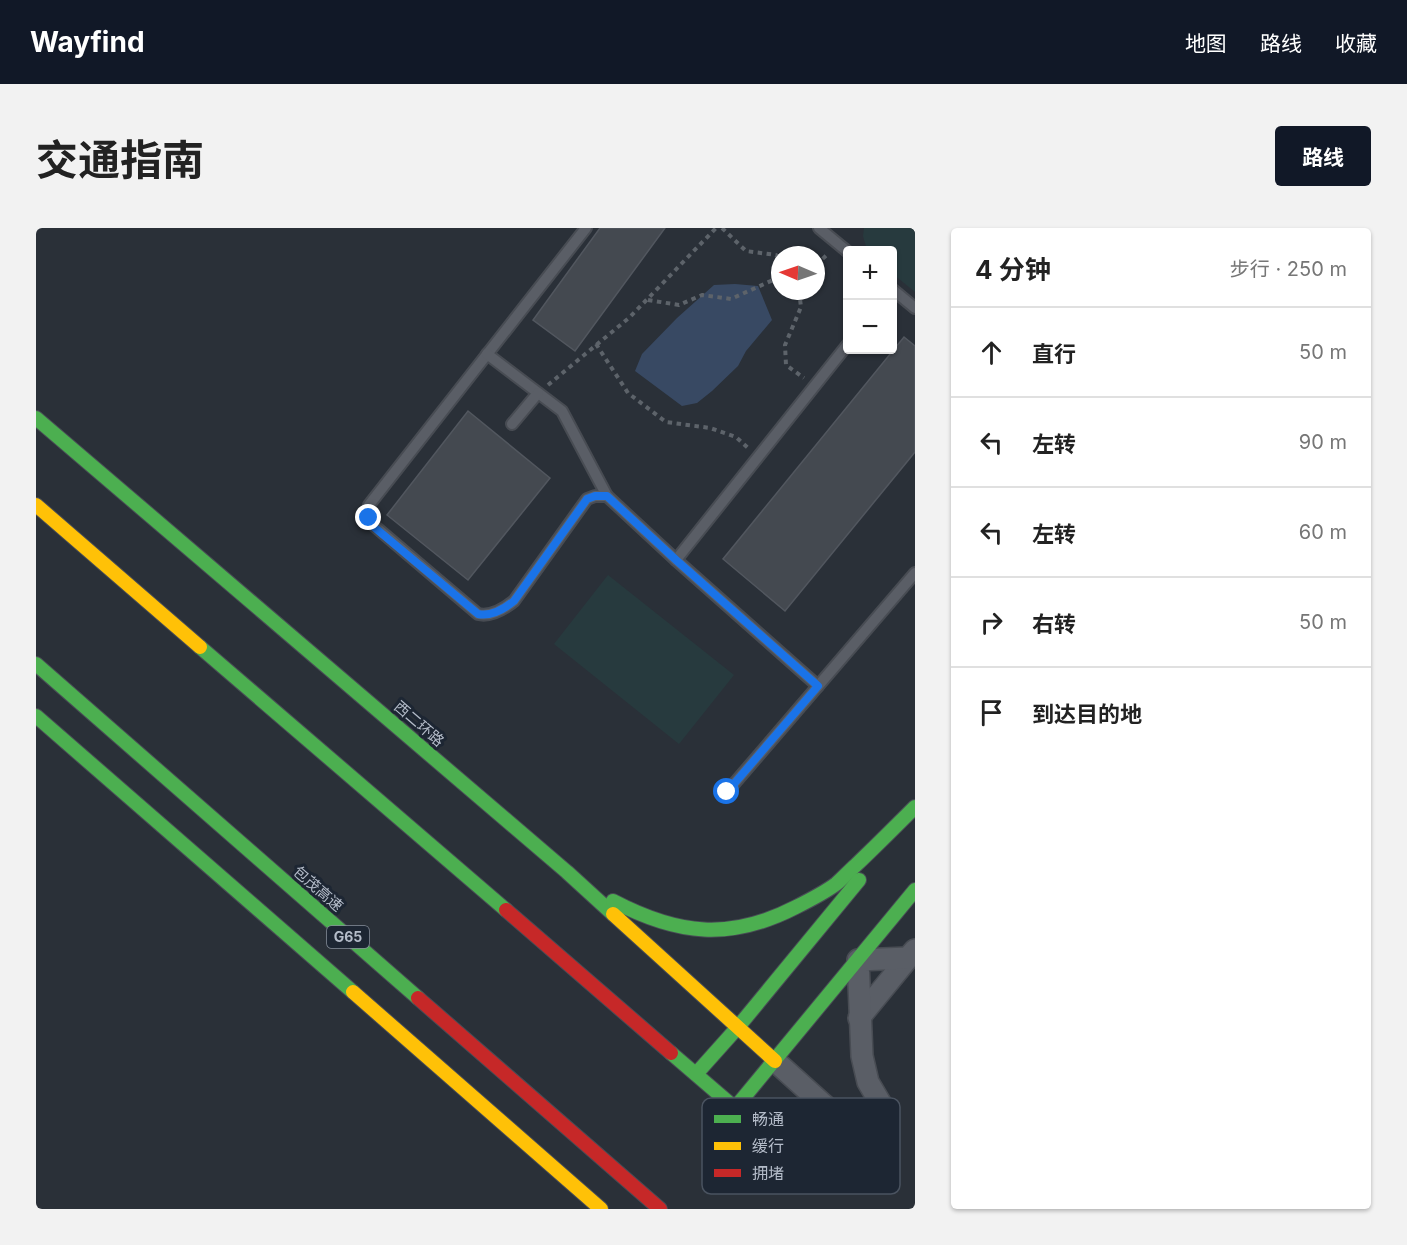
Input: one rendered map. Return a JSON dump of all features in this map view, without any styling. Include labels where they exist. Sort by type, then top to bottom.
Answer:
[{"type":"main road","name":"西二环路","points":[[36,418],[567,872],[775,1061]]},
{"type":"main road","points":[[36,505],[724,1098]]},
{"type":"main road","name":"包茂高速","points":[[36,664],[660,1209]]},
{"type":"main road","name":"G65","points":[[36,716],[601,1209]]},
{"type":"main road","points":[[567,872],[628,910],[660,923],[698,930],[738,929],[768,921],[796,908],[833,886],[915,810]]},
{"type":"main road","points":[[696,1074],[738,1027],[915,810]]},
{"type":"main road","points":[[744,1098],[915,890]]},
{"type":"street","points":[[877,1098],[867,1082],[862,1056],[858,960],[912,954]]},
{"type":"street","points":[[859,1018],[912,954]]},
{"type":"street","points":[[775,1061],[816,1098]]},
{"type":"lane","points":[[586,228],[369,505],[368,515],[372,524],[478,614],[486,615],[503,609],[514,601],[587,499],[607,496]]},
{"type":"lane","points":[[819,228],[843,248]]},
{"type":"lane","points":[[830,237],[837,228]]},
{"type":"lane","points":[[897,293],[915,308]]},
{"type":"lane","points":[[676,560],[843,350]]},
{"type":"lane","points":[[487,354],[562,411],[607,496],[818,686]]},
{"type":"lane","points":[[512,424],[538,393]]},
{"type":"lane","points":[[727,792],[915,573]]},
{"type":"path","points":[[538,393],[630,317],[716,228]]},
{"type":"path","points":[[722,228],[746,251],[771,254]]},
{"type":"path","points":[[648,300],[679,305],[702,295],[731,299],[771,281]]},
{"type":"path","points":[[800,300],[801,308],[785,345],[786,365],[815,384]]},
{"type":"path","points":[[596,344],[628,393],[666,422],[710,428],[736,437],[758,457]]},
{"type":"green space","points":[[864,228],[915,228],[915,292],[897,277],[897,246],[866,246],[863,236]]},
{"type":"green space","points":[[608,575],[734,675],[679,744],[554,644]]},
{"type":"water","points":[[714,285],[758,286],[772,320],[746,351],[738,366],[712,391],[697,403],[682,406],[635,371],[642,354]]},
{"type":"building","points":[[600,228],[665,228],[575,351],[533,320]]},
{"type":"building","points":[[904,337],[915,346],[915,452],[785,611],[723,559],[890,354],[897,354],[897,346]]},
{"type":"building","points":[[468,411],[550,478],[468,580],[387,515]]},
{"type":"traffic: fast","points":[[36,418],[567,872],[613,914]]},
{"type":"traffic: fast","points":[[200,647],[506,910]]},
{"type":"traffic: fast","points":[[36,664],[418,998]]},
{"type":"traffic: fast","points":[[36,716],[353,992]]},
{"type":"traffic: fast","points":[[613,901],[660,921],[704,930],[749,925],[772,918],[817,896],[839,882],[915,807]]},
{"type":"traffic: fast","points":[[696,1074],[738,1027],[859,880]]},
{"type":"traffic: fast","points":[[743,1098],[915,890]]},
{"type":"traffic: fast","points":[[671,1053],[723,1098]]},
{"type":"traffic: slow","points":[[36,505],[200,647]]},
{"type":"traffic: slow","points":[[613,914],[775,1061]]},
{"type":"traffic: slow","points":[[353,992],[601,1209]]},
{"type":"traffic: jam","points":[[506,910],[671,1053]]},
{"type":"traffic: jam","points":[[418,998],[660,1209]]},
{"type":"route","points":[[369,518],[374,527],[478,614],[486,615],[503,609],[514,601],[587,499],[607,496],[818,686],[727,792]]}]
